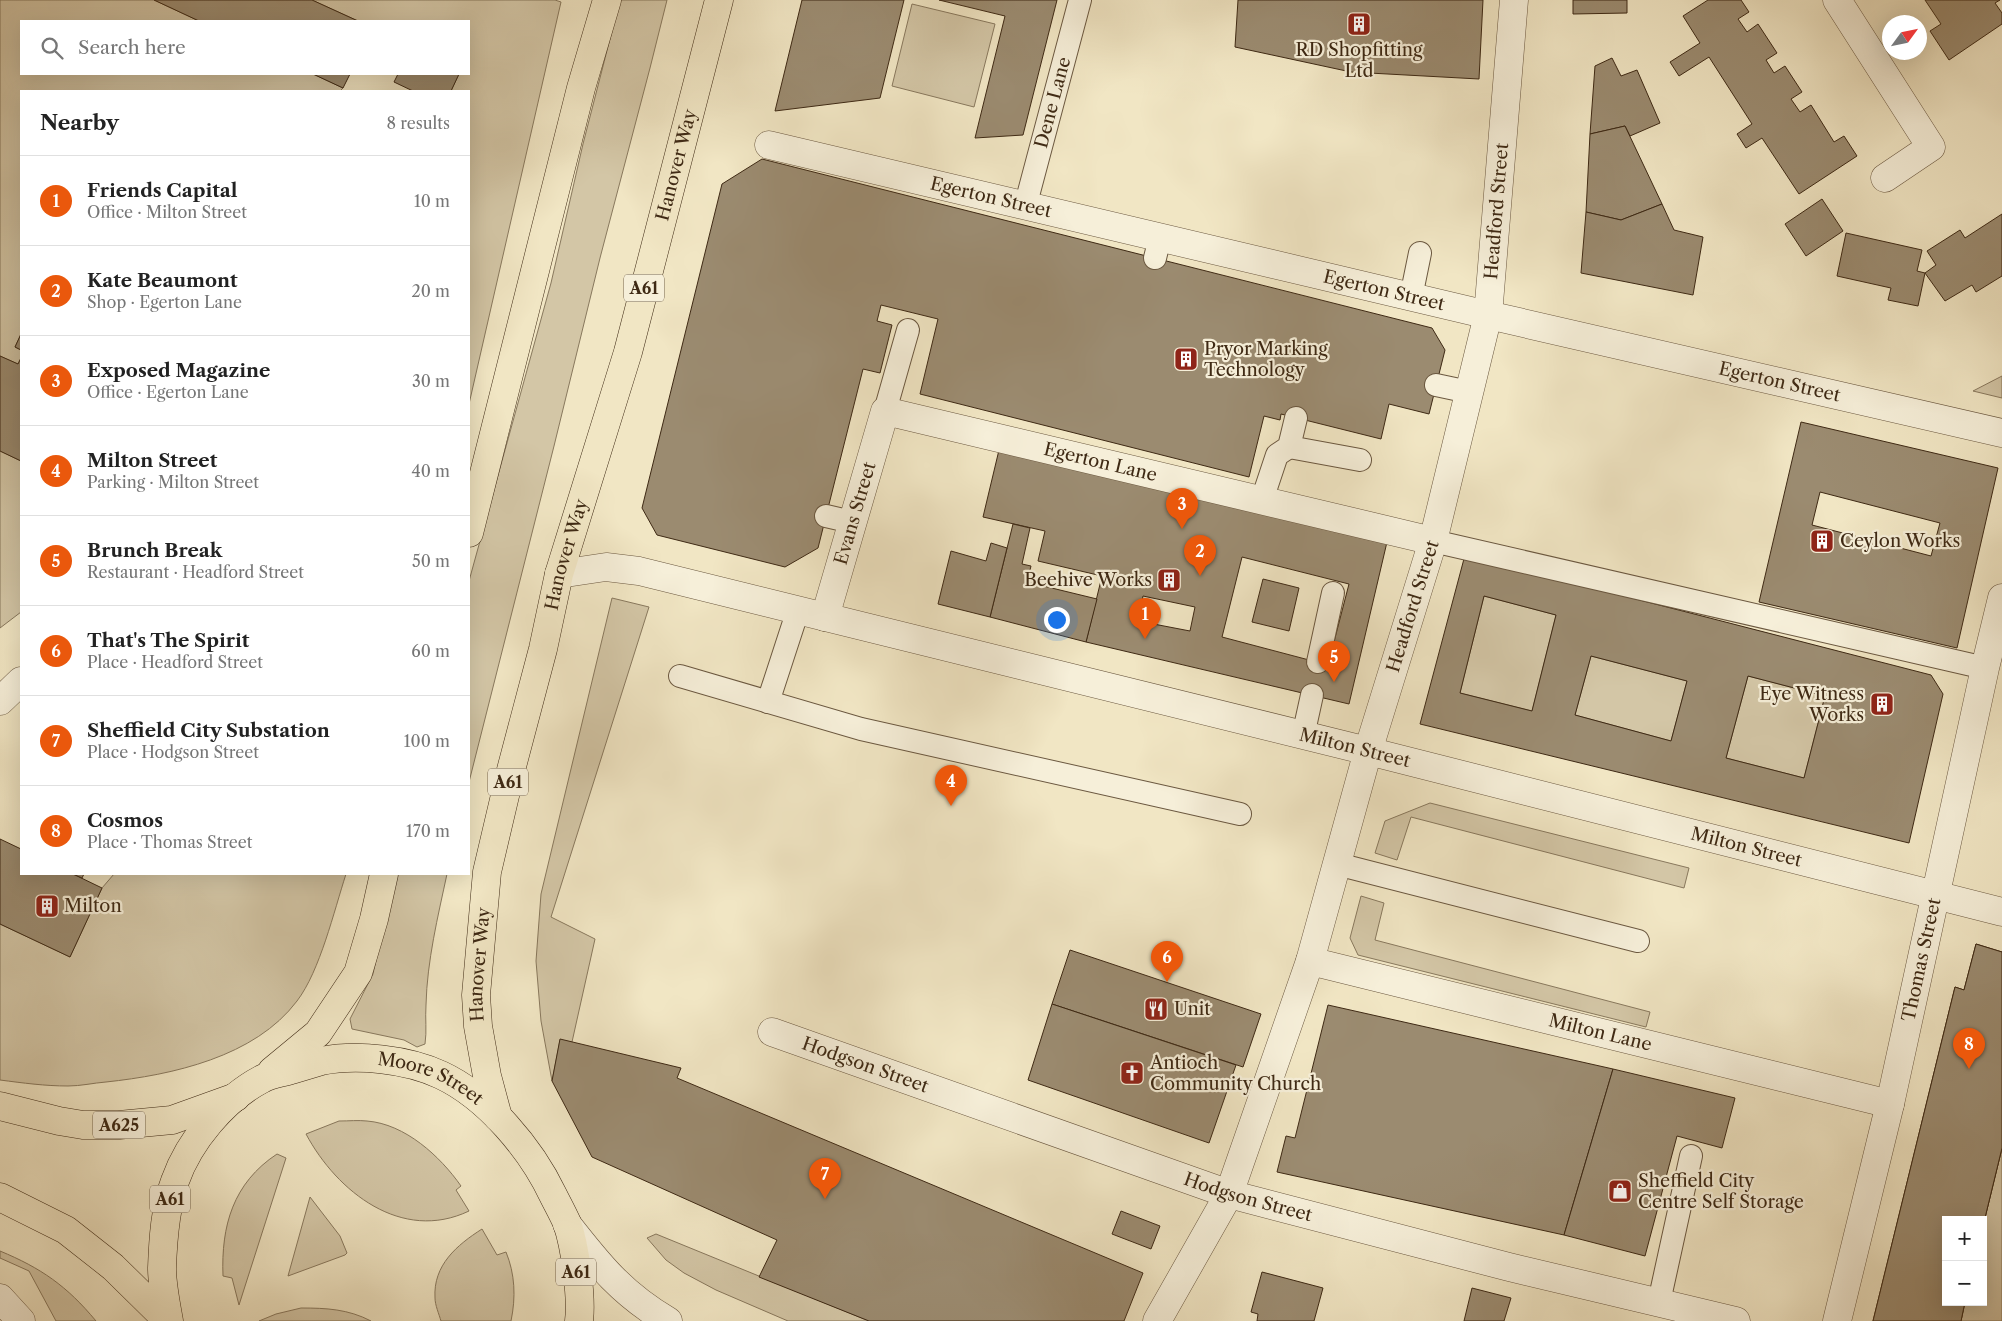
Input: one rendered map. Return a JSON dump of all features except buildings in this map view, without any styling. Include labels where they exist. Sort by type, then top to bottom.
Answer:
[{"type":"main road","points":[[470,529],[581,88],[607,0]]},
{"type":"main road","name":"Hanover Way","points":[[498,1117],[480,1034],[476,995],[487,872],[511,770],[543,649],[559,574],[628,352],[719,0]]},
{"type":"main road","name":"A61","points":[[263,1078],[318,1033],[358,973],[374,919],[384,875]]},
{"type":"main road","name":"Moore Street","points":[[168,1321],[162,1269],[168,1210],[175,1182],[189,1152],[203,1129],[236,1097],[263,1078],[322,1061],[367,1058],[402,1062],[440,1075],[473,1094],[498,1117],[526,1151],[547,1182],[567,1224],[580,1292],[579,1321]]},
{"type":"main road","name":"Moore Street","points":[[0,1106],[59,1121],[83,1125],[119,1126],[172,1120],[236,1097]]},
{"type":"main road","name":"Moore Street","points":[[0,1197],[66,1230],[113,1268],[168,1321]]},
{"type":"street","name":"Headford Street","points":[[1157,1321],[1229,1194],[1310,962],[1368,751],[1434,541],[1488,315],[1514,0]]},
{"type":"street","points":[[1837,0],[1931,147],[1885,178]]},
{"type":"street","name":"Egerton Street","points":[[769,146],[1025,207],[1157,248],[1411,297],[2002,433]]},
{"type":"street","name":"Egerton Lane","points":[[885,411],[1434,541]]},
{"type":"street","name":"Evans Street","points":[[825,617],[885,411]]},
{"type":"street","name":"Milton Street","points":[[559,574],[606,567],[639,571],[1368,751],[2002,912]]},
{"type":"street","name":"Thomas Street","points":[[1837,1321],[1890,1104],[2002,598]]},
{"type":"street","points":[[0,701],[20,682]]},
{"type":"street","name":"Milton Lane","points":[[1310,962],[1890,1104]]},
{"type":"street","name":"Hodgson Street","points":[[772,1032],[1229,1194],[1509,1267],[1736,1321]]},
{"type":"street","name":"Moore Street","points":[[567,1224],[604,1271],[636,1301],[668,1321]]},
{"type":"street","points":[[0,1298],[21,1321]]},
{"type":"lane","name":"Dene Lane","points":[[1025,207],[1080,0]]},
{"type":"lane","points":[[1411,297],[1420,253]]},
{"type":"lane","points":[[885,411],[908,330]]},
{"type":"lane","points":[[1436,385],[1469,392]]},
{"type":"lane","points":[[1262,500],[1277,455],[1289,447],[1296,418]]},
{"type":"lane","points":[[1289,447],[1360,460]]},
{"type":"lane","points":[[826,516],[852,522]]},
{"type":"lane","points":[[1434,541],[1985,668]]},
{"type":"lane","points":[[1318,662],[1333,593]]},
{"type":"lane","points":[[768,702],[798,610]]},
{"type":"lane","points":[[680,676],[861,729],[1240,814]]},
{"type":"lane","points":[[1303,736],[1312,696]]},
{"type":"lane","points":[[1337,864],[1638,941]]},
{"type":"lane","points":[[1659,1302],[1691,1156]]},
{"type":"shaded area","points":[[0,0],[154,0],[197,20],[20,20],[20,75],[315,75],[343,88],[341,90],[20,90],[20,336],[15,347],[20,350],[20,360],[18,364],[0,356]]},
{"type":"shaded area","points":[[312,0],[555,0],[561,2],[470,400],[470,90],[451,90],[459,75],[470,75],[470,20],[356,20]]},
{"type":"shaded area","points":[[620,0],[667,0],[600,258],[470,778],[470,577],[551,283],[583,144]]},
{"type":"shaded area","points":[[912,4],[995,24],[974,107],[892,86]]},
{"type":"shaded area","points":[[2002,376],[2002,398],[1973,391]]},
{"type":"shaded area","points":[[0,451],[20,461],[20,613],[0,628]]},
{"type":"shaded area","points":[[1484,596],[1556,615],[1532,711],[1460,693]]},
{"type":"shaded area","points":[[612,598],[649,607],[551,917],[595,939],[572,1042],[560,1040],[552,1081],[541,1021],[536,961],[541,894]]},
{"type":"shaded area","points":[[1591,656],[1687,681],[1671,741],[1575,715]]},
{"type":"shaded area","points":[[1748,676],[1825,696],[1804,778],[1726,758]]},
{"type":"shaded area","points":[[1430,803],[1689,868],[1684,888],[1411,817],[1397,860],[1375,853],[1385,821]]},
{"type":"shaded area","points":[[113,875],[346,875],[326,940],[313,974],[297,1001],[279,1020],[259,1036],[236,1049],[210,1060],[184,1068],[131,1079],[68,1086],[0,1080],[0,924],[70,957],[102,888]]},
{"type":"shaded area","points":[[395,875],[447,875],[428,972],[425,1044],[417,1047],[404,1040],[352,1029],[350,1019],[373,974]]},
{"type":"shaded area","points":[[1361,896],[1384,903],[1375,940],[1650,1012],[1646,1027],[1358,955],[1350,938]]},
{"type":"shaded area","points":[[339,1121],[381,1123],[395,1128],[420,1143],[443,1164],[461,1186],[456,1190],[469,1211],[444,1219],[420,1221],[396,1216],[374,1206],[335,1175],[319,1155],[306,1134]]},
{"type":"shaded area","points":[[2002,1148],[2002,1321],[1961,1321],[1964,1306],[1987,1306],[1987,1216],[1985,1216]]},
{"type":"shaded area","points":[[277,1154],[286,1158],[239,1305],[232,1278],[223,1276],[224,1240],[228,1223],[240,1192],[250,1178]]},
{"type":"shaded area","points":[[310,1197],[340,1236],[347,1253],[288,1276]]},
{"type":"shaded area","points":[[482,1229],[497,1255],[506,1252],[509,1260],[514,1286],[511,1321],[441,1321],[436,1307],[435,1286],[442,1266],[456,1249]]},
{"type":"shaded area","points":[[656,1234],[869,1321],[788,1321],[716,1290],[684,1273],[666,1260],[647,1238]]},
{"type":"shaded area","points":[[0,1251],[41,1271],[52,1279],[75,1298],[96,1321],[56,1321],[29,1271],[0,1258]]},
{"type":"shaded area","points":[[301,1308],[337,1310],[371,1321],[259,1321],[276,1314]]},
{"type":"place","name":"RD Shopfitting Ltd","points":[[1359,24]]},
{"type":"place","name":"Pryor Marking Technology","points":[[1186,359]]},
{"type":"place","name":"Exposed Magazine","points":[[1182,529]]},
{"type":"place","name":"Ceylon Works","points":[[1822,541]]},
{"type":"place","name":"Kate Beaumont","points":[[1200,576]]},
{"type":"place","name":"Beehive Works","points":[[1169,580]]},
{"type":"place","name":"Friends Capital","points":[[1145,639]]},
{"type":"place","name":"Brunch Break","points":[[1334,682]]},
{"type":"place","name":"Eye Witness Works","points":[[1882,704]]},
{"type":"place","name":"Milton Street","points":[[951,806]]},
{"type":"place","name":"Milton","points":[[47,906]]},
{"type":"place","name":"That's The Spirit","points":[[1167,982]]},
{"type":"place","name":"Unit","points":[[1156,1009]]},
{"type":"place","name":"Cosmos","points":[[1969,1069]]},
{"type":"place","name":"Antioch Community Church","points":[[1132,1073]]},
{"type":"place","name":"Sheffield City Centre Self Storage","points":[[1620,1191]]},
{"type":"place","name":"Sheffield City Substation","points":[[825,1199]]}]
